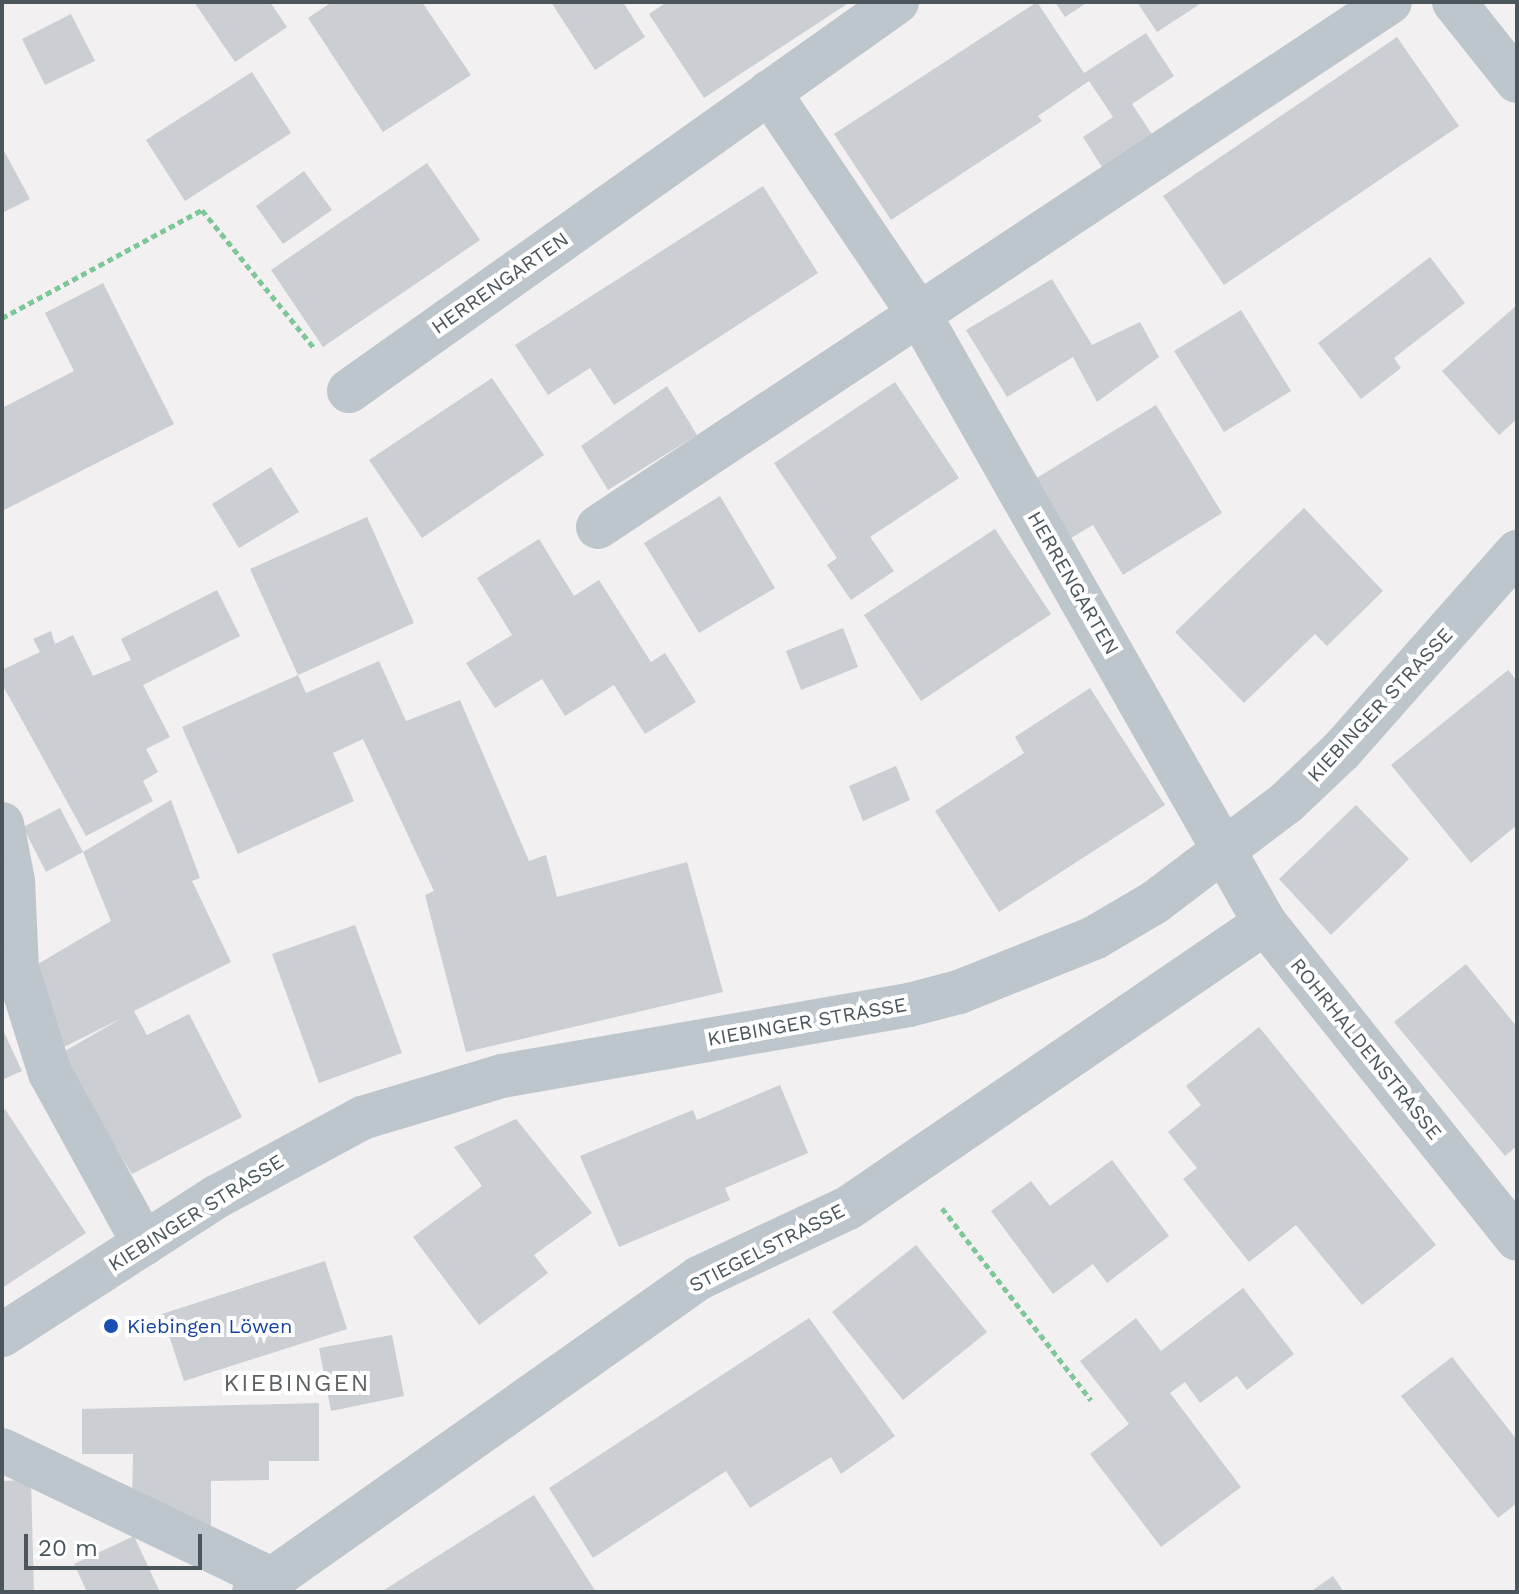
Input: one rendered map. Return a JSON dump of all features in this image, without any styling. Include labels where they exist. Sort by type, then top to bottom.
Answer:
[{"type":"street","name":"HERRENGARTEN","points":[[349,391],[897,2]]},
{"type":"street","points":[[598,527],[1390,2]]},
{"type":"street","points":[[1454,2],[1517,81]]},
{"type":"street","name":"HERRENGARTEN","points":[[769,92],[919,314],[1227,851]]},
{"type":"street","name":"KIEBINGER STRASSE","points":[[2,1335],[281,1160],[362,1118],[429,1094],[515,1073],[868,1014],[959,992],[1094,938],[1227,851],[1341,751],[1517,552]]},
{"type":"street","points":[[2,824],[13,881],[17,968],[50,1073],[144,1244]]},
{"type":"street","name":"ROHRHALDENSTRASSE","points":[[1227,851],[1265,923],[1517,1239]]},
{"type":"street","name":"STIEGELSTRASSE","points":[[2,1450],[264,1586],[699,1278],[848,1208],[1265,923]]},
{"type":"path","points":[[2,318],[202,210],[349,391]]},
{"type":"path","points":[[910,1166],[1091,1400]]},
{"type":"building","points":[[194,2],[270,2],[287,27],[235,62]]},
{"type":"building","points":[[332,2],[422,2],[471,75],[383,132],[308,18]]},
{"type":"building","points":[[551,2],[623,2],[645,37],[595,70]]},
{"type":"building","points":[[667,2],[850,2],[704,98],[649,14]]},
{"type":"building","points":[[1037,2],[1084,73],[1146,33],[1174,76],[1132,104],[1155,139],[1105,172],[1083,137],[1113,117],[1089,81],[1038,116],[1042,121],[891,220],[834,134]]},
{"type":"building","points":[[1055,2],[1088,2],[1065,17]]},
{"type":"building","points":[[1137,2],[1203,2],[1157,32]]},
{"type":"building","points":[[71,14],[95,61],[45,85],[22,39]]},
{"type":"building","points":[[1397,37],[1459,126],[1224,285],[1163,196]]},
{"type":"building","points":[[252,72],[291,133],[185,201],[146,140]]},
{"type":"building","points":[[2,147],[30,199],[2,213]]},
{"type":"building","points":[[427,163],[480,240],[323,347],[271,270]]},
{"type":"building","points":[[304,171],[332,210],[283,244],[256,206]]},
{"type":"building","points":[[763,186],[818,273],[614,405],[590,368],[548,395],[515,345]]},
{"type":"building","points":[[1430,257],[1465,303],[1394,358],[1401,368],[1361,399],[1318,343]]},
{"type":"building","points":[[1052,279],[1092,345],[1140,322],[1159,357],[1097,402],[1073,357],[1007,397],[966,330]]},
{"type":"building","points":[[103,283],[174,424],[2,511],[2,408],[74,371],[45,313]]},
{"type":"building","points":[[1517,305],[1517,419],[1499,435],[1442,371]]},
{"type":"building","points":[[1241,310],[1291,391],[1224,432],[1174,351]]},
{"type":"building","points":[[492,378],[544,455],[422,538],[369,460]]},
{"type":"building","points":[[895,382],[959,478],[870,537],[894,571],[851,600],[827,565],[837,558],[774,463]]},
{"type":"building","points":[[667,386],[697,435],[608,490],[581,446]]},
{"type":"building","points":[[1156,405],[1222,513],[1123,575],[1093,525],[1071,538],[1035,479]]},
{"type":"building","points":[[271,467],[299,512],[239,548],[212,504]]},
{"type":"building","points":[[720,496],[775,588],[699,633],[644,543]]},
{"type":"building","points":[[1304,508],[1383,591],[1327,646],[1315,634],[1244,703],[1175,632]]},
{"type":"building","points":[[367,517],[414,623],[298,675],[250,569]]},
{"type":"building","points":[[995,529],[1051,614],[921,701],[864,615]]},
{"type":"building","points":[[539,539],[574,596],[599,580],[651,662],[665,653],[696,702],[645,734],[614,685],[565,716],[542,679],[495,708],[466,663],[512,635],[477,578]]},
{"type":"building","points":[[217,590],[240,636],[143,685],[170,737],[146,749],[158,772],[143,781],[153,801],[86,836],[2,684],[2,670],[40,652],[33,639],[51,631],[55,644],[73,635],[93,676],[131,660],[121,639]]},
{"type":"building","points":[[843,628],[858,667],[801,690],[786,651]]},
{"type":"building","points":[[379,661],[406,721],[460,700],[529,861],[546,855],[557,897],[687,862],[723,992],[466,1052],[425,895],[434,891],[363,739],[333,753],[354,801],[238,854],[182,727],[298,675],[306,693]]},
{"type":"building","points":[[1508,670],[1517,681],[1517,825],[1471,863],[1391,765]]},
{"type":"building","points":[[1090,688],[1165,805],[999,912],[935,811],[1024,753],[1015,737]]},
{"type":"building","points":[[896,766],[910,800],[863,821],[849,786]]},
{"type":"building","points":[[171,800],[200,878],[192,881],[231,962],[134,1011],[147,1035],[189,1014],[242,1117],[132,1174],[58,1055],[122,1018],[64,1047],[26,971],[111,921],[83,852]]},
{"type":"building","points":[[1356,805],[1409,859],[1331,935],[1279,879]]},
{"type":"building","points":[[60,808],[83,852],[46,872],[23,827]]},
{"type":"building","points":[[355,925],[402,1053],[319,1083],[272,954]]},
{"type":"building","points":[[1466,964],[1517,1027],[1517,1146],[1505,1156],[1394,1022]]},
{"type":"building","points":[[1259,1027],[1436,1245],[1362,1305],[1296,1225],[1249,1262],[1183,1179],[1197,1168],[1168,1132],[1201,1105],[1186,1086]]},
{"type":"building","points":[[2,1028],[22,1071],[2,1080]]},
{"type":"building","points":[[780,1085],[808,1153],[725,1188],[730,1200],[619,1247],[580,1156],[693,1110],[697,1120]]},
{"type":"building","points":[[5,1109],[86,1233],[2,1288],[2,1111]]},
{"type":"building","points":[[516,1119],[592,1213],[534,1255],[548,1273],[479,1325],[413,1237],[482,1186],[454,1147]]},
{"type":"building","points":[[1112,1160],[1169,1236],[1107,1283],[1093,1264],[1053,1294],[991,1211],[1031,1181],[1050,1206]]},
{"type":"building","points":[[916,1245],[987,1332],[903,1400],[832,1312]]},
{"type":"building","points":[[325,1261],[347,1329],[184,1381],[162,1314]]},
{"type":"building","points":[[1243,1288],[1294,1354],[1247,1390],[1237,1376],[1200,1403],[1185,1382],[1170,1393],[1241,1487],[1161,1547],[1090,1454],[1129,1424],[1080,1361],[1136,1318],[1161,1351]]},
{"type":"building","points":[[809,1318],[895,1436],[841,1474],[831,1457],[750,1508],[726,1471],[593,1558],[549,1488]]},
{"type":"building","points":[[392,1335],[404,1396],[331,1411],[319,1348]]},
{"type":"building","points":[[1452,1357],[1517,1440],[1517,1503],[1498,1518],[1401,1396]]},
{"type":"building","points":[[319,1403],[319,1461],[269,1461],[269,1480],[211,1481],[211,1526],[132,1498],[133,1454],[82,1454],[82,1409]]},
{"type":"building","points":[[31,1480],[34,1592],[2,1592],[2,1481]]},
{"type":"building","points":[[534,1495],[596,1592],[381,1592]]},
{"type":"building","points":[[134,1536],[159,1590],[87,1592],[74,1564]]},
{"type":"building","points":[[1333,1576],[1344,1592],[1310,1592]]},
{"type":"place","name":"Kiebingen Löwen","points":[[111,1326]]},
{"type":"district","name":"KIEBINGEN","points":[[297,1384]]}]
